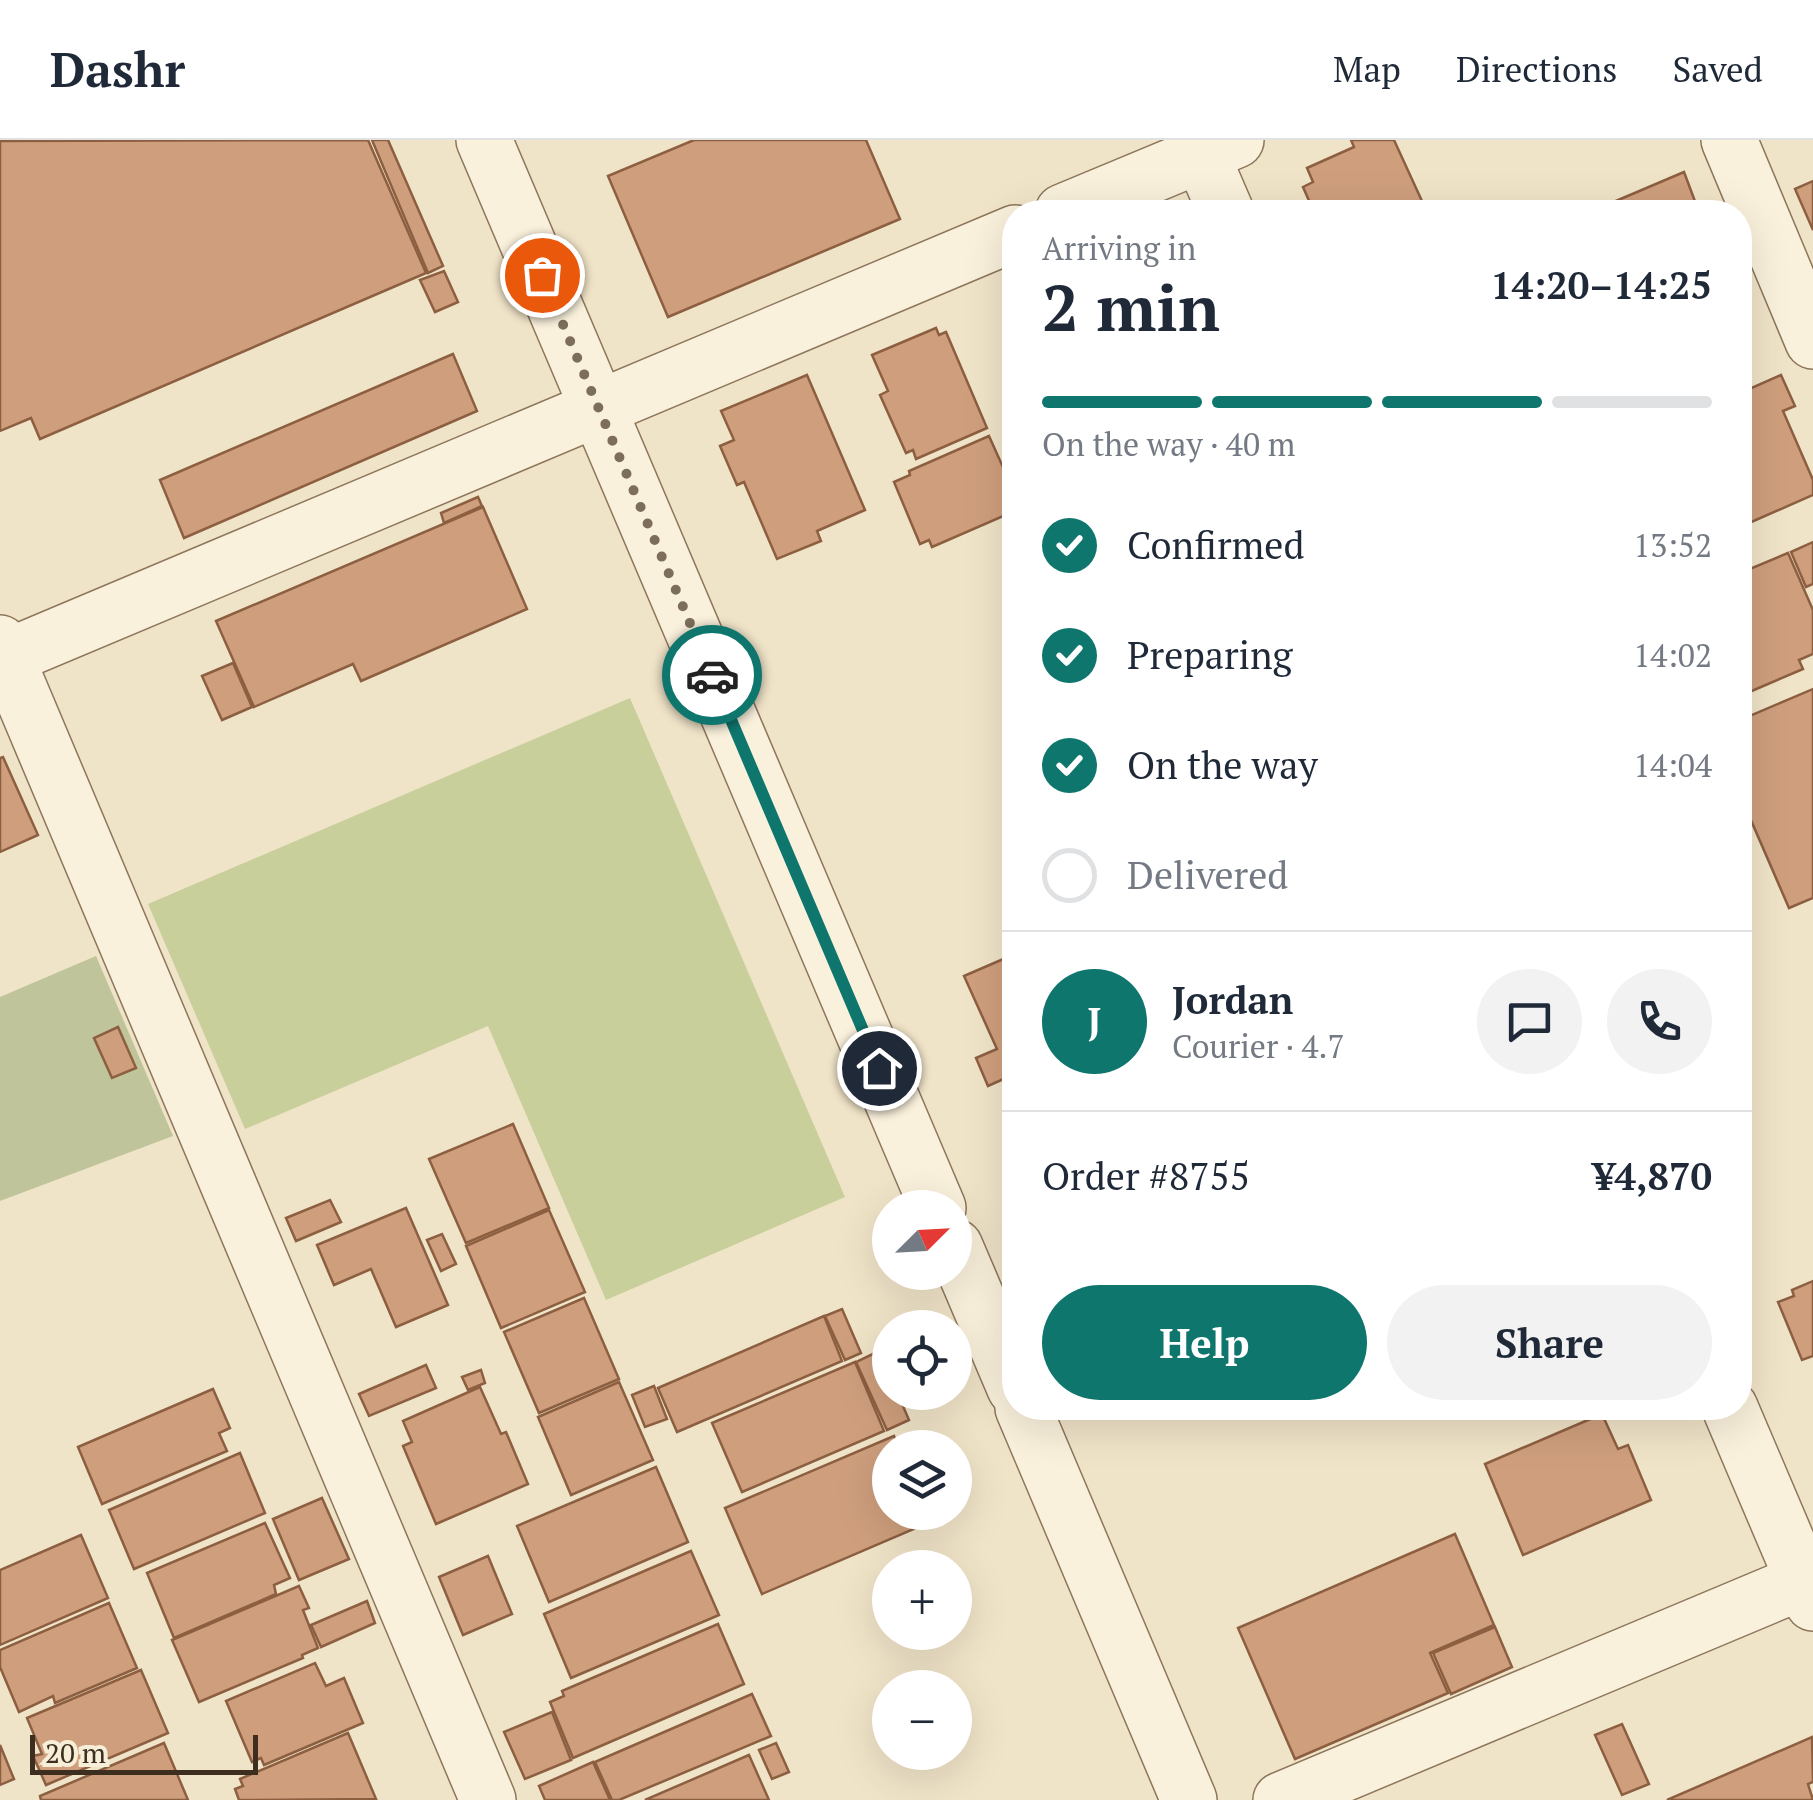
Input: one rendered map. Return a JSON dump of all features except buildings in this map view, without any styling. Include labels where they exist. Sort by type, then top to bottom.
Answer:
[{"type":"street","points":[[484,140],[930,1190]]},
{"type":"street","points":[[1729,140],[1813,340]]},
{"type":"street","points":[[1090,200],[1211,145],[1223,200]]},
{"type":"street","points":[[488,1800],[2,654],[599,410],[1002,239]]},
{"type":"street","points":[[972,1286],[1002,1357]]},
{"type":"street","points":[[1029,1420],[1189,1800]]},
{"type":"street","points":[[1281,1800],[1810,1587],[1735,1420]]},
{"type":"green space","points":[[630,698],[845,1197],[606,1300],[488,1026],[245,1129],[148,904]]},
{"type":"green space","points":[[96,956],[173,1136],[0,1201],[0,997]]},
{"type":"way so far","points":[[542,275],[712,675]]},
{"type":"route","points":[[712,675],[879,1068]]}]
